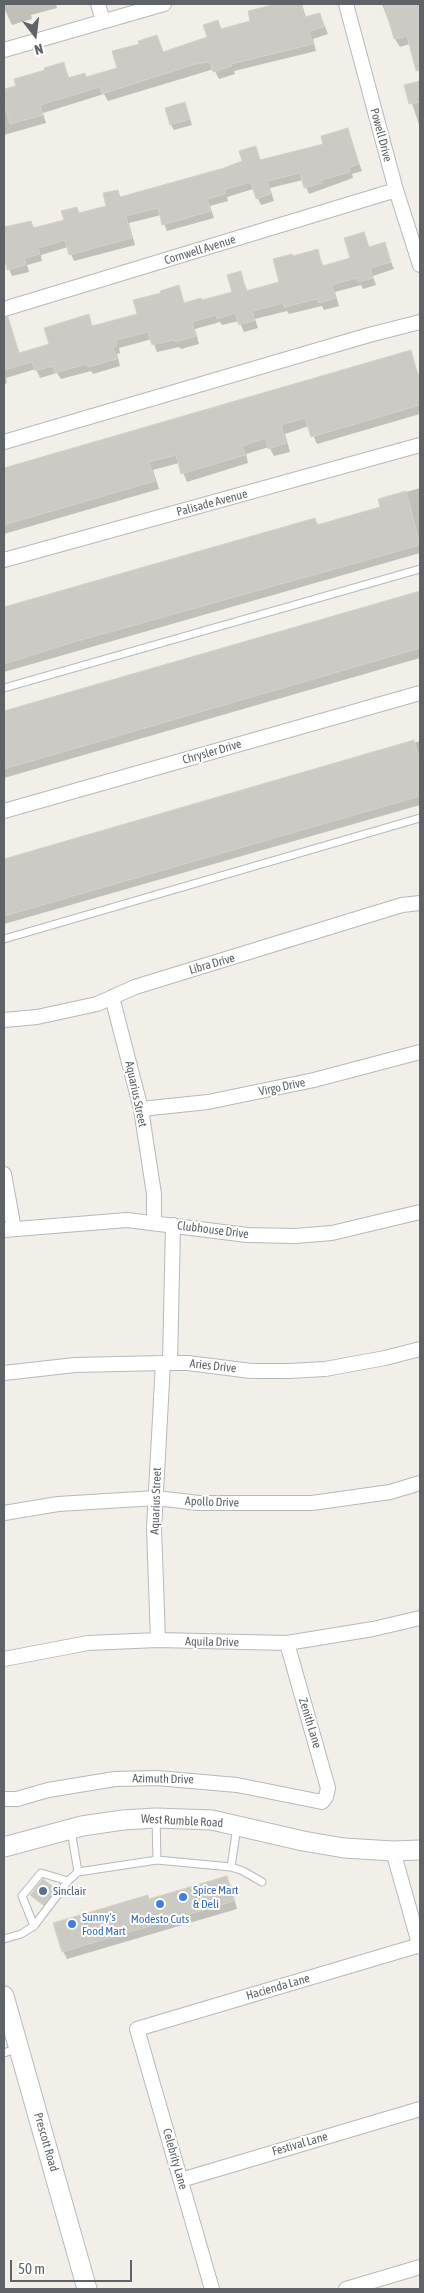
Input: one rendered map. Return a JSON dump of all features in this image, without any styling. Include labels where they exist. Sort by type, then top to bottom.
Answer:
[{"type":"street","points":[[98,4],[103,21]]},
{"type":"street","points":[[4,50],[164,4]]},
{"type":"street","name":"Powell Drive","points":[[346,4],[396,190],[420,265]]},
{"type":"street","name":"Cornwell Avenue","points":[[4,309],[396,190]]},
{"type":"street","points":[[4,442],[420,322]]},
{"type":"street","name":"Palisade Avenue","points":[[4,560],[420,445]]},
{"type":"street","name":"Chrysler Drive","points":[[4,811],[420,693]]},
{"type":"street","name":"Libra Drive","points":[[4,1020],[37,1017],[81,1008],[135,987],[402,905],[420,903]]},
{"type":"street","name":"Aquarius Street","points":[[112,997],[141,1109],[154,1194],[154,1223]]},
{"type":"street","name":"Virgo Drive","points":[[141,1109],[208,1102],[314,1080],[420,1052]]},
{"type":"street","points":[[4,1174],[9,1230]]},
{"type":"street","name":"Clubhouse Drive","points":[[9,1230],[126,1220],[246,1235],[295,1236],[332,1233],[420,1212]]},
{"type":"street","name":"Aquarius Street","points":[[158,1640],[154,1528],[166,1363],[173,1225]]},
{"type":"street","name":"Aries Drive","points":[[4,1373],[75,1365],[166,1363],[188,1363],[251,1371],[325,1369],[385,1358],[420,1349]]},
{"type":"street","name":"Apollo Drive","points":[[4,1513],[58,1504],[156,1498],[199,1503],[312,1503],[390,1492],[420,1484]]},
{"type":"street","name":"Aquila Drive","points":[[4,1659],[88,1643],[158,1640],[287,1643],[373,1629],[420,1618]]},
{"type":"street","name":"Zenith Lane","points":[[287,1643],[328,1788],[326,1797],[322,1802]]},
{"type":"street","name":"Azimuth Drive","points":[[4,1799],[17,1799],[48,1790],[115,1779],[157,1778],[237,1785],[322,1802]]},
{"type":"street","name":"West Rumble Road","points":[[4,1847],[71,1829],[123,1820],[156,1818],[212,1820],[303,1841],[344,1848],[393,1851],[420,1850]]},
{"type":"street","points":[[393,1851],[420,1946]]},
{"type":"street","name":"Hacienda Lane","points":[[137,2029],[420,1946]]},
{"type":"street","name":"Prescott Road","points":[[4,1996],[11,2050],[87,2289]]},
{"type":"street","name":"Celebrity Lane","points":[[137,2029],[212,2289]]},
{"type":"street","name":"Festival Lane","points":[[180,2180],[420,2109]]},
{"type":"street","points":[[346,2289],[420,2267]]},
{"type":"lane","points":[[4,688],[420,569]]},
{"type":"lane","points":[[4,939],[420,818]]},
{"type":"lane","points":[[156,1818],[157,1860]]},
{"type":"lane","points":[[231,1867],[237,1825]]},
{"type":"lane","points":[[71,1829],[78,1872]]},
{"type":"lane","points":[[4,1939],[21,1934],[34,1926],[68,1881],[78,1872],[157,1860],[231,1867],[243,1871],[262,1882]]},
{"type":"lane","points":[[34,1926],[22,1896],[41,1872],[68,1881]]},
{"type":"building","points":[[276,4],[301,4],[304,17],[320,13],[324,27],[309,31],[313,44],[231,64],[232,66],[213,72],[210,62],[195,64],[102,94],[100,87],[40,105],[43,115],[10,124],[4,102],[4,89],[16,86],[14,79],[64,62],[68,78],[85,73],[86,77],[117,68],[112,51],[139,44],[138,41],[157,35],[163,52],[207,37],[203,25],[218,20],[221,29],[250,21],[248,11]]},
{"type":"building","points":[[384,4],[420,4],[420,70],[416,71],[407,36],[394,39]]},
{"type":"building","points":[[420,81],[420,102],[409,104],[404,85]]},
{"type":"building","points":[[185,102],[190,119],[170,125],[165,108]]},
{"type":"building","points":[[348,128],[359,164],[349,167],[350,172],[321,180],[322,183],[304,188],[300,173],[267,181],[271,194],[256,199],[251,182],[224,190],[225,194],[207,199],[211,211],[162,225],[158,208],[126,216],[132,238],[69,255],[65,240],[38,248],[40,254],[24,258],[26,265],[7,270],[4,256],[4,227],[31,221],[33,228],[64,220],[61,211],[77,207],[79,213],[106,206],[103,193],[118,190],[120,197],[224,168],[242,161],[239,151],[256,146],[260,160],[323,144],[321,136]]},
{"type":"building","points":[[364,232],[369,247],[385,242],[391,262],[370,268],[373,278],[358,282],[356,278],[332,285],[336,298],[319,303],[318,299],[284,307],[283,303],[252,311],[255,320],[239,325],[235,313],[217,319],[216,315],[192,322],[196,336],[175,342],[174,340],[152,345],[148,332],[116,340],[117,346],[113,347],[117,359],[88,367],[87,364],[55,373],[53,366],[35,371],[32,362],[4,370],[4,318],[8,317],[19,353],[49,344],[44,328],[89,314],[92,326],[137,314],[133,300],[161,293],[160,291],[179,285],[184,303],[232,292],[227,275],[241,271],[246,291],[279,282],[273,259],[318,249],[322,266],[350,258],[344,238]]},
{"type":"building","points":[[411,350],[420,382],[420,405],[311,437],[305,418],[281,425],[286,443],[268,449],[266,438],[242,446],[245,455],[181,474],[176,455],[149,462],[155,481],[4,525],[4,468]]},
{"type":"building","points":[[406,491],[420,545],[67,644],[4,664],[4,607],[315,518],[317,525],[380,507],[378,499]]},
{"type":"building","points":[[420,591],[420,648],[4,769],[4,711]]},
{"type":"building","points":[[414,740],[420,762],[420,796],[4,916],[4,859]]},
{"type":"building","points":[[227,1876],[234,1901],[62,1952],[53,1923],[148,1895],[149,1899]]},
{"type":"building","points":[[43,1879],[56,1889],[43,1905],[30,1895]]},
{"type":"place","name":"Sinclair","points":[[43,1891]]},
{"type":"place","name":"Spice Mart & Deli","points":[[183,1897]]},
{"type":"place","name":"Modesto Cuts","points":[[160,1904]]},
{"type":"place","name":"Sunny's Food Mart","points":[[72,1924]]}]
